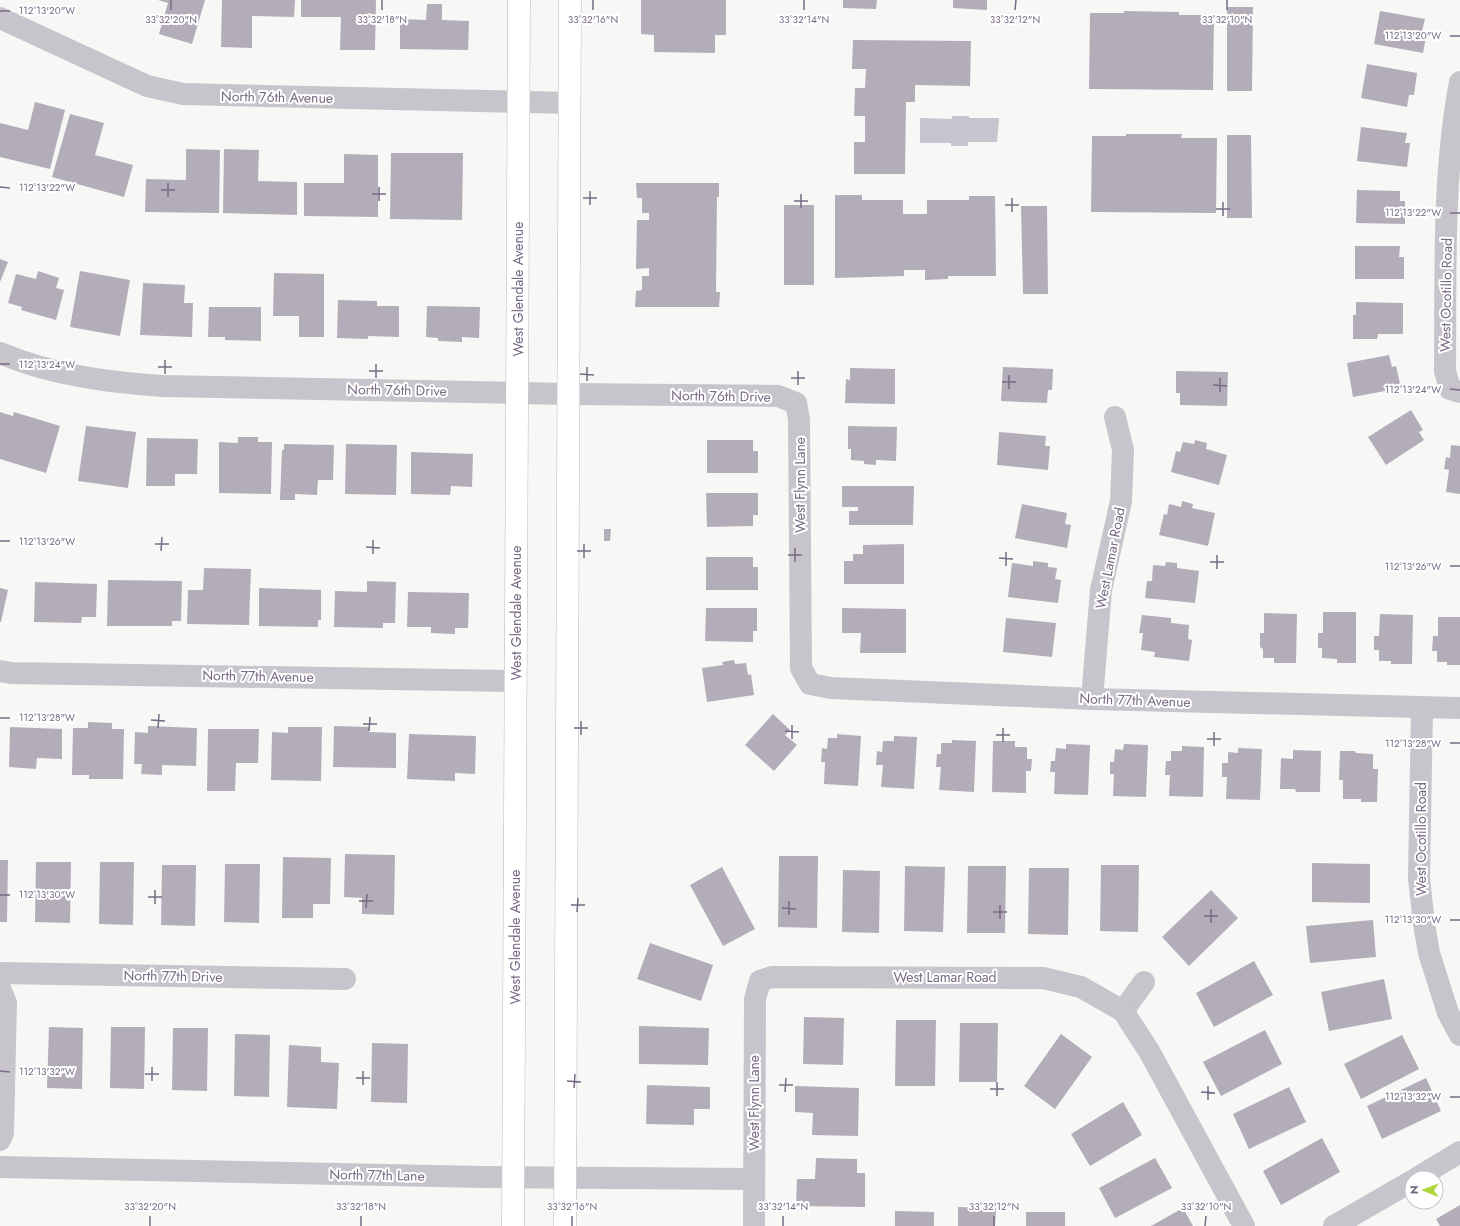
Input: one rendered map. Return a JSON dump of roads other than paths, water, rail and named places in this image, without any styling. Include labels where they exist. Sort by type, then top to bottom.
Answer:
[{"type":"main road","name":"West Glendale Avenue","points":[[513,1226],[519,249],[519,0]]},
{"type":"main road","points":[[564,1226],[570,0]]},
{"type":"street","name":"North 76th Avenue","points":[[0,18],[147,86],[183,94],[569,103]]},
{"type":"street","name":"West Ocotillo Road","points":[[1455,390],[1445,371],[1447,183],[1454,111],[1460,82]]},
{"type":"street","name":"North 76th Drive","points":[[0,353],[48,370],[123,383],[163,386],[569,394],[778,396],[796,403]]},
{"type":"street","name":"West Flynn Lane","points":[[796,403],[799,420],[801,668],[810,684]]},
{"type":"street","name":"West Lamar Road","points":[[1092,699],[1101,590],[1121,501],[1123,450],[1115,417]]},
{"type":"street","name":"North 77th Avenue","points":[[0,671],[19,673],[516,680]]},
{"type":"street","name":"North 77th Avenue","points":[[810,684],[831,688],[1092,699],[1460,708]]},
{"type":"street","name":"West Ocotillo Road","points":[[1422,708],[1419,878],[1429,953],[1454,1011],[1460,1035]]},
{"type":"street","name":"North 77th Drive","points":[[0,973],[345,979]]},
{"type":"street","name":"West Lamar Road","points":[[760,981],[772,977],[1042,978],[1081,987],[1123,1011],[1149,1051],[1244,1226]]},
{"type":"street","name":"West Flynn Lane","points":[[754,1226],[755,1000],[760,981]]},
{"type":"street","points":[[1123,1011],[1144,982]]},
{"type":"street","points":[[0,988],[6,1003],[3,1133],[0,1140]]},
{"type":"street","points":[[1430,1170],[1460,1152]]},
{"type":"street","name":"North 77th Lane","points":[[0,1166],[513,1178],[754,1179]]},
{"type":"street","points":[[1334,1226],[1404,1186]]}]
